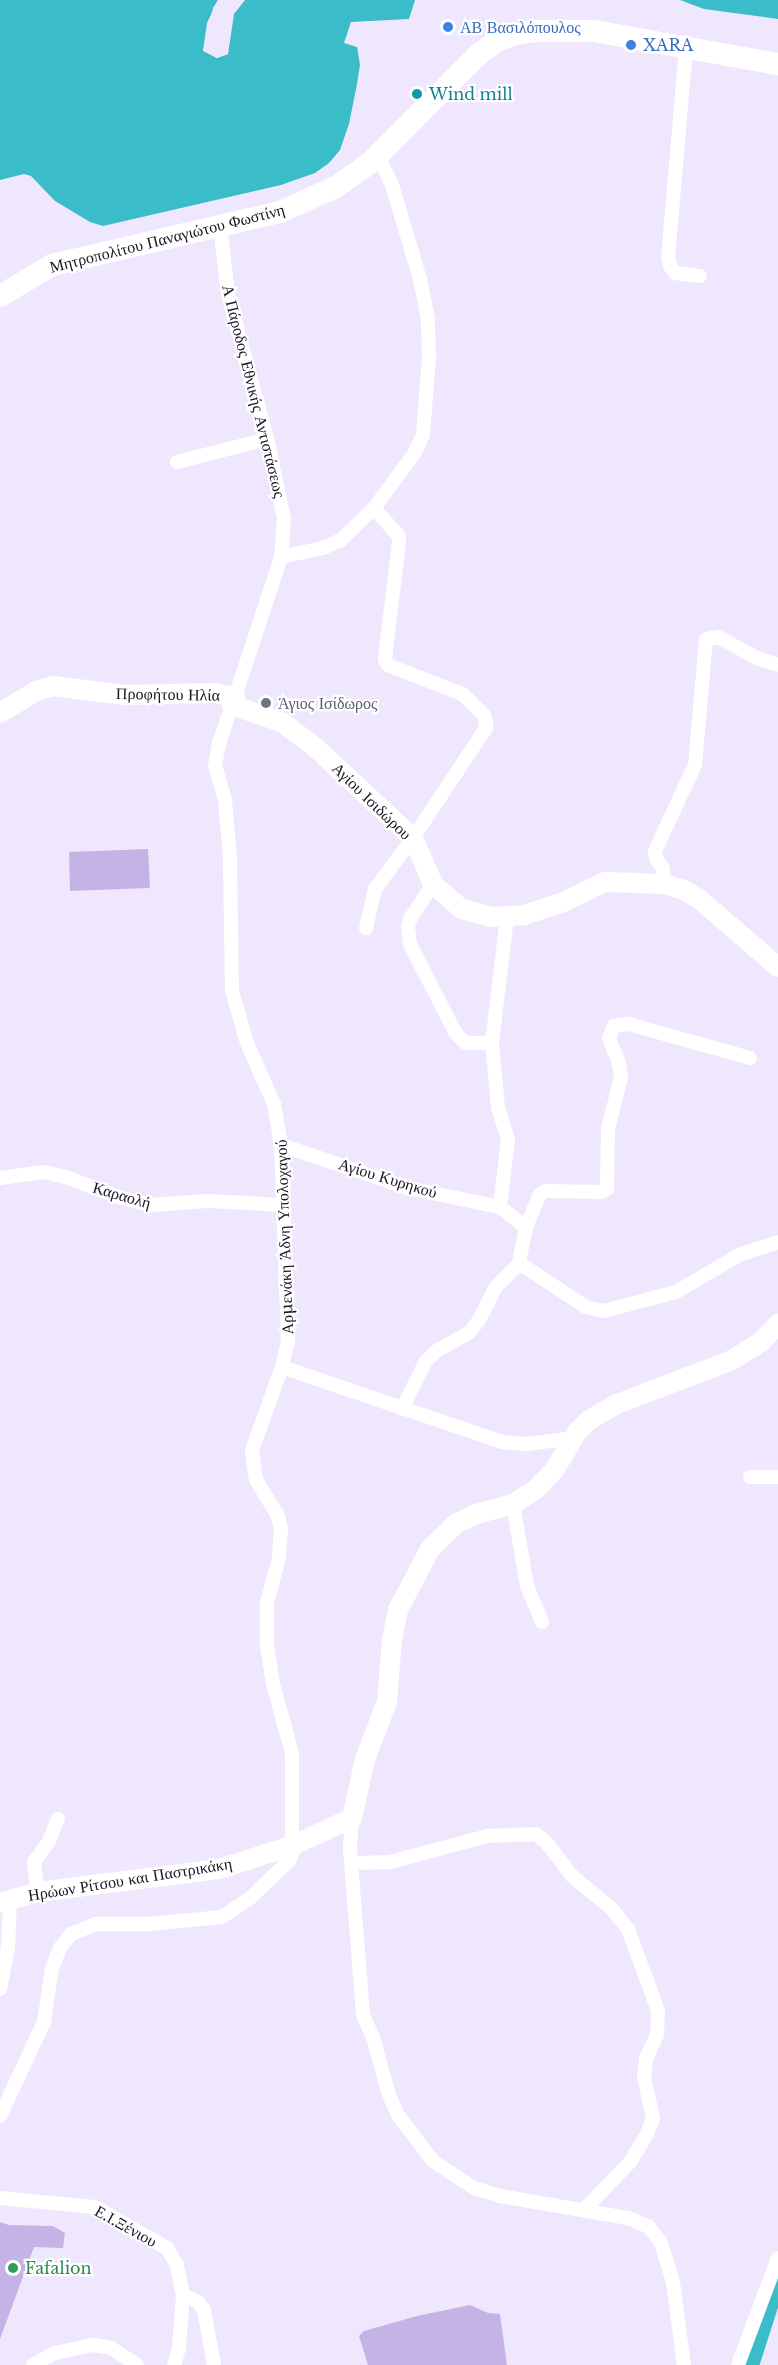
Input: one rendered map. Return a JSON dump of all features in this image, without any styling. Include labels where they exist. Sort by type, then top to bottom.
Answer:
[{"type":"main road","name":"Μητροπολίτου Παναγιώτου Φωστίνη","points":[[0,296],[52,265],[280,212],[346,181],[378,155],[470,62],[495,42],[508,36],[536,31],[583,30],[778,63]]},
{"type":"main road","name":"Μητροπολίτου Παναγιώτου Φωστίνη","points":[[0,285],[40,260],[66,251],[278,202],[304,200]]},
{"type":"main road","name":"Προφήτου Ηλία","points":[[0,713],[36,691],[53,686],[124,695],[214,693],[234,701]]},
{"type":"main road","name":"Αγίου Ισιδώρου","points":[[234,701],[291,728],[316,748],[413,838],[433,884],[462,909],[485,916],[507,917],[547,908],[605,882],[664,884],[684,890],[705,903],[778,967]]},
{"type":"main road","points":[[352,1818],[365,1758],[387,1702],[392,1641],[398,1610],[411,1580],[430,1549],[457,1523],[476,1514],[513,1504],[544,1482],[573,1438],[589,1420],[603,1411],[732,1360],[761,1342],[778,1324]]},
{"type":"main road","name":"Ηρώων Ρίτσου και Παστρικάκη","points":[[5,1902],[38,1892],[219,1869],[294,1845],[352,1818]]},
{"type":"street","points":[[686,48],[668,256],[670,266],[675,273],[700,276]]},
{"type":"street","points":[[281,557],[323,548],[341,540],[374,508],[414,454],[423,435],[429,357],[428,319],[420,279],[392,185],[378,155]]},
{"type":"street","name":"Α Πάροδος Εθνικής Αντιστάσεως","points":[[220,225],[228,294],[267,438],[284,518],[281,557],[234,701]]},
{"type":"street","points":[[177,462],[267,438]]},
{"type":"street","points":[[366,928],[375,889],[413,838],[486,728],[484,715],[462,694],[388,665],[385,659],[399,541],[398,535],[374,508]]},
{"type":"street","points":[[664,884],[663,868],[656,858],[655,851],[695,765],[706,639],[718,637],[757,658],[778,665]]},
{"type":"street","name":"Αρμενάκη Άδνη Υπολοχαγού","points":[[234,701],[219,743],[215,766],[225,800],[229,846],[232,991],[247,1043],[274,1104],[281,1145],[281,1205],[288,1342],[282,1367],[252,1450],[256,1480],[278,1516],[281,1529],[279,1558],[267,1603],[267,1646],[273,1684],[292,1753],[294,1845]]},
{"type":"street","points":[[433,884],[410,919],[408,927],[410,944],[456,1035],[466,1043],[492,1043]]},
{"type":"street","points":[[500,1207],[508,1140],[498,1107],[492,1043],[507,917]]},
{"type":"street","points":[[402,1409],[426,1361],[438,1350],[470,1333],[480,1320],[492,1292],[519,1263],[526,1227],[536,1198],[546,1191],[601,1192],[607,1189],[608,1129],[621,1077],[621,1070],[608,1034],[614,1026],[628,1024],[750,1058]]},
{"type":"street","name":"Αγίου Κυρηκού","points":[[281,1145],[408,1188],[500,1207],[526,1227]]},
{"type":"street","name":"Καραολή","points":[[0,1178],[44,1173],[66,1177],[118,1197],[151,1204],[208,1201],[281,1205]]},
{"type":"street","points":[[519,1263],[586,1306],[604,1311],[676,1293],[739,1255],[759,1246],[778,1242]]},
{"type":"street","points":[[282,1367],[476,1434],[516,1444],[573,1438]]},
{"type":"street","points":[[750,1477],[778,1477]]},
{"type":"street","points":[[513,1504],[527,1586],[542,1622]]},
{"type":"street","points":[[352,1818],[351,1863],[363,2015],[376,2047],[389,2095],[404,2124],[433,2161],[474,2188],[500,2196],[585,2209],[642,2223],[649,2227],[662,2243],[676,2294],[684,2365]]},
{"type":"street","points":[[38,1892],[34,1862],[49,1841],[58,1819]]},
{"type":"street","points":[[351,1863],[390,1862],[488,1836],[531,1833],[547,1843],[572,1876],[611,1908],[628,1929],[658,2011],[657,2035],[646,2059],[644,2077],[653,2118],[647,2134],[630,2162],[585,2209]]},
{"type":"street","points":[[0,2116],[44,2022],[52,1968],[60,1948],[71,1934],[96,1924],[150,1924],[222,1917],[250,1898],[289,1861],[294,1845]]},
{"type":"street","points":[[0,1989],[8,1948],[5,1902]]},
{"type":"street","name":"Ε.Ι.Ξένιου","points":[[0,2198],[87,2205],[100,2209],[167,2248],[177,2265],[183,2295],[179,2348],[174,2365]]},
{"type":"street","points":[[738,2365],[778,2258]]},
{"type":"street","points":[[183,2295],[198,2302],[204,2310],[214,2365]]},
{"type":"street","points":[[33,2365],[61,2351],[94,2345],[111,2348],[136,2365]]},
{"type":"shaded area","points":[[148,849],[150,888],[70,891],[69,852]]},
{"type":"shaded area","name":"Fafalion","points":[[0,2222],[9,2225],[53,2226],[65,2233],[63,2248],[34,2247],[0,2339]]},
{"type":"shaded area","points":[[470,2305],[488,2313],[500,2314],[507,2365],[368,2365],[359,2336],[364,2331],[417,2316]]},
{"type":"water","points":[[0,0],[218,0],[213,8],[203,50],[217,58],[228,54],[234,14],[245,0],[415,0],[409,19],[351,22],[344,43],[357,47],[360,65],[349,124],[340,150],[329,163],[315,173],[281,185],[103,226],[90,222],[55,201],[31,176],[24,174],[0,180]]},
{"type":"water","points":[[680,0],[778,0],[778,19],[704,9]]},
{"type":"pier","points":[[218,0],[221,0],[210,24],[207,49],[217,54],[225,52],[228,54],[217,58],[203,51],[207,23]]},
{"type":"waterway","points":[[748,2365],[775,2281]]},
{"type":"place","name":"ΑΒ Βασιλόπουλος","points":[[448,27]]},
{"type":"place","name":"XARA","points":[[631,45]]},
{"type":"place","name":"Wind mill","points":[[417,94]]},
{"type":"place","name":"Άγιος Ισίδωρος","points":[[266,703]]},
{"type":"place","name":"Fafalion","points":[[13,2268]]}]
